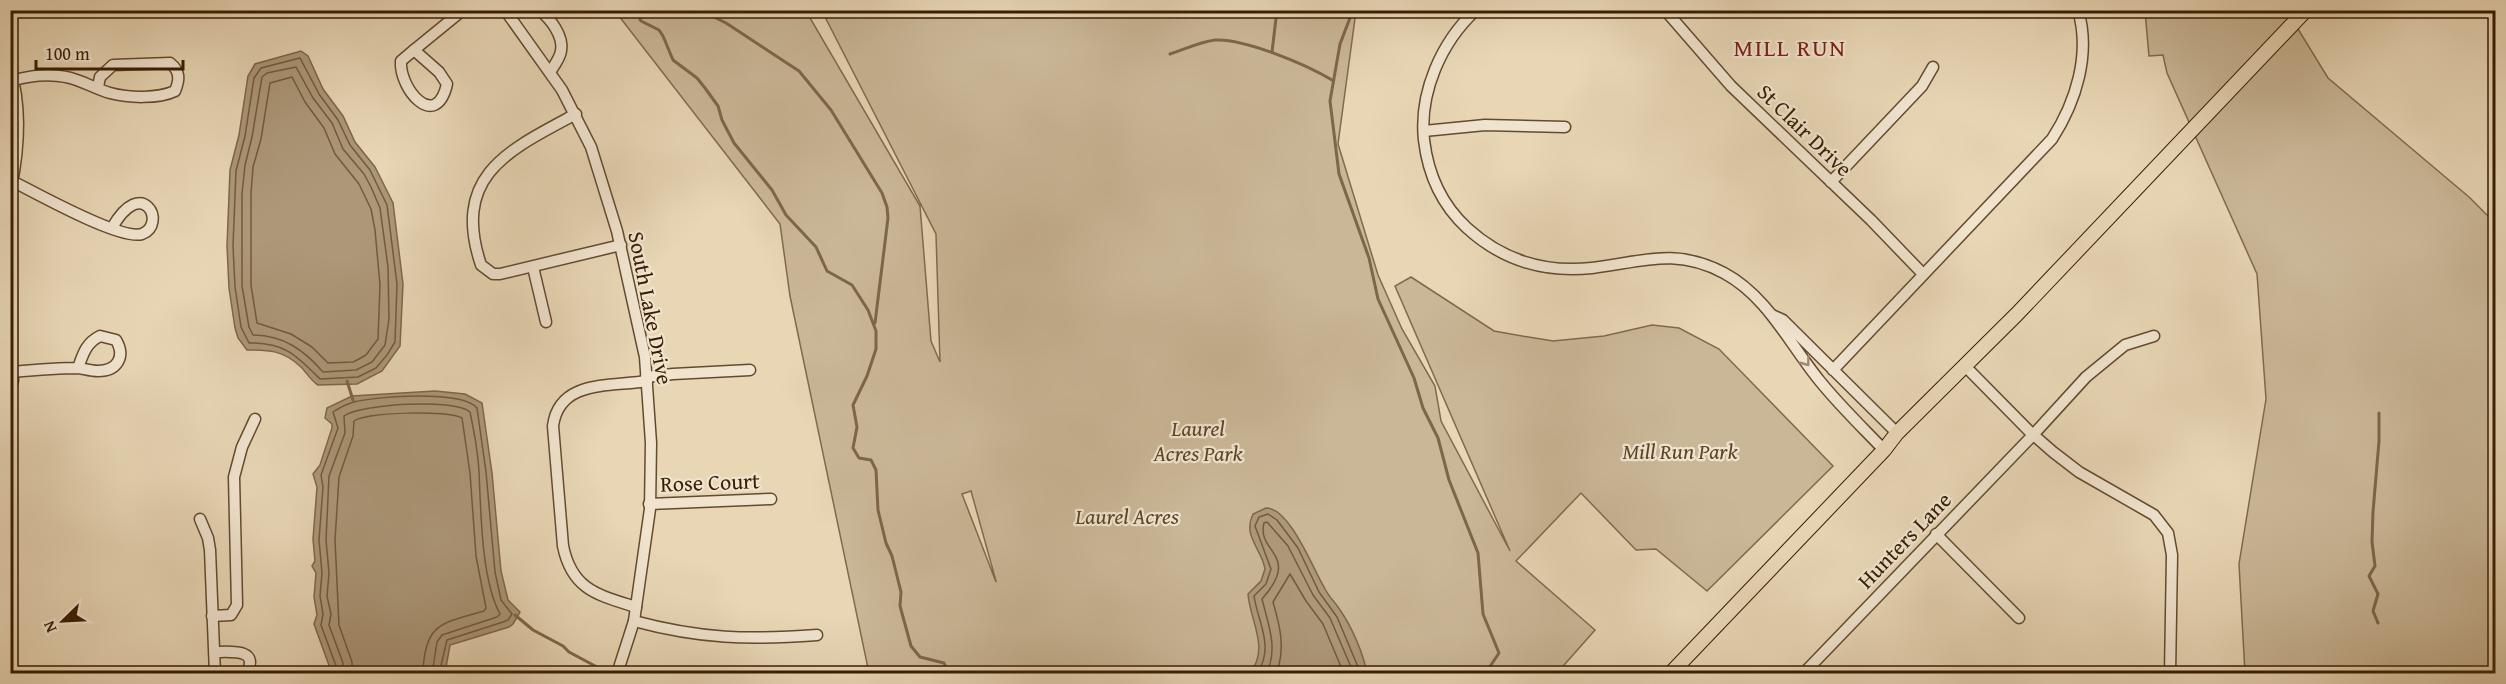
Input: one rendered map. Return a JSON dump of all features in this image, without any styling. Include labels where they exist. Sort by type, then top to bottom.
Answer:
[{"type":"main road","points":[[1670,674],[1884,450],[1897,433],[2017,314],[2306,10]]},
{"type":"street","points":[[414,50],[439,72],[447,84],[444,98],[434,105],[423,105],[413,98],[400,70],[401,61],[414,50],[463,10]]},
{"type":"street","name":"South Lake Drive","points":[[505,10],[550,72],[576,114],[599,168],[621,245],[641,336],[647,379],[651,443],[650,504],[634,621],[617,674]]},
{"type":"street","points":[[538,10],[549,19],[562,45],[561,54],[550,72]]},
{"type":"street","points":[[1476,10],[1453,38],[1433,75],[1425,102],[1426,155],[1435,184],[1450,211],[1473,234],[1501,252],[1530,264],[1563,269],[1594,268],[1653,257],[1694,260],[1721,271],[1746,286],[1772,315],[1820,381],[1884,450]]},
{"type":"street","name":"St Clair Drive","points":[[1665,10],[1731,86],[1923,274]]},
{"type":"street","points":[[1833,370],[2042,150],[2059,127],[2077,86],[2083,55],[2082,25],[2078,10]]},
{"type":"street","points":[[98,87],[100,77],[113,64],[170,63],[177,69],[180,81],[175,91],[167,95],[129,96],[108,93],[77,79],[52,75],[11,77],[18,133],[11,184],[112,228]]},
{"type":"street","points":[[1831,182],[1922,86],[1933,68]]},
{"type":"street","points":[[576,114],[505,154],[490,170],[477,197],[474,218],[475,239],[481,265],[493,274],[500,274],[621,245]]},
{"type":"street","points":[[1424,131],[1485,125],[1564,127]]},
{"type":"street","points":[[533,267],[546,322]]},
{"type":"street","points":[[1772,315],[1783,320],[1897,433]]},
{"type":"street","name":"Hunters Lane","points":[[1803,674],[2105,359],[2125,345],[2154,336]]},
{"type":"street","points":[[10,357],[12,372],[10,393]]},
{"type":"street","points":[[1964,365],[2033,435],[2079,472],[2154,515],[2168,532],[2172,555],[2170,674]]},
{"type":"street","points":[[12,372],[78,368]]},
{"type":"street","points":[[636,607],[592,592],[580,581],[569,565],[563,546],[553,426],[557,407],[568,395],[576,392],[673,374],[750,370]]},
{"type":"street","points":[[213,616],[231,615],[237,605],[234,477],[242,447],[255,419]]},
{"type":"street","name":"Rose Court","points":[[650,504],[771,499]]},
{"type":"street","points":[[200,519],[208,538],[215,674]]},
{"type":"street","points":[[1936,534],[2019,618]]},
{"type":"street","points":[[634,621],[672,631],[717,638],[817,634]]},
{"type":"street","points":[[215,652],[238,652],[248,656],[250,662],[246,674]]},
{"type":"green space","name":"Laurel Acres Park","points":[[615,11],[806,11],[920,206],[931,341],[940,362],[936,234],[822,11],[1356,11],[1338,144],[1378,275],[1402,329],[1435,386],[1441,421],[1510,551],[1395,286],[1411,277],[1494,331],[1553,341],[1604,336],[1652,325],[1679,328],[1719,349],[1833,466],[1707,591],[1656,549],[1636,550],[1581,493],[1516,561],[1595,630],[1557,673],[869,673],[790,296],[780,224]],"holes":[[[971,491],[996,582],[962,494]]]},
{"type":"green space","points":[[2145,11],[2287,11],[2328,78],[2469,197],[2495,223],[2495,673],[2245,673],[2239,564],[2266,399],[2257,274],[2167,73],[2163,55],[2149,56]]},
{"type":"water","points":[[301,51],[308,56],[323,89],[343,116],[355,142],[375,167],[393,203],[403,284],[400,346],[382,371],[357,384],[318,385],[301,367],[282,354],[247,350],[238,338],[235,328],[229,288],[227,246],[230,170],[239,135],[248,76],[255,64]]},
{"type":"water","points":[[435,391],[465,394],[482,403],[492,473],[501,571],[508,600],[520,612],[509,627],[450,645],[445,673],[325,673],[330,668],[314,624],[317,615],[314,597],[316,573],[312,566],[315,561],[313,539],[317,487],[313,474],[320,465],[332,428],[332,424],[325,418],[327,408],[352,396]]},
{"type":"water","name":"Laurel Acres","points":[[1266,508],[1284,518],[1300,541],[1326,590],[1353,632],[1367,673],[1250,673],[1256,664],[1259,644],[1248,594],[1261,581],[1265,569],[1251,536],[1250,522],[1253,514]]},
{"type":"waterway","points":[[635,10],[641,21],[659,30],[673,60],[697,78],[705,88],[718,106],[722,120],[734,143],[772,190],[786,215],[816,247],[827,271],[852,285],[868,310],[876,331],[876,349],[867,376],[853,405],[857,427],[853,448],[859,458],[871,460],[876,470],[878,510],[901,592],[900,606],[911,646],[920,657],[944,663],[949,674]]},
{"type":"waterway","points":[[700,10],[726,23],[799,71],[831,110],[882,193],[888,218],[875,323]]},
{"type":"waterway","points":[[1272,52],[1277,10]]},
{"type":"waterway","points":[[1353,10],[1340,44],[1330,101],[1339,174],[1369,258],[1378,299],[1414,378],[1423,408],[1438,438],[1449,480],[1478,553],[1483,614],[1499,653],[1485,674]]},
{"type":"waterway","points":[[1170,54],[1215,40],[1242,43],[1307,67],[1332,80]]},
{"type":"waterway","points":[[347,381],[353,400]]},
{"type":"waterway","points":[[2378,623],[2373,611],[2378,594],[2369,576],[2375,566],[2372,542],[2379,413]]},
{"type":"waterway","points":[[515,615],[533,630],[610,674]]},
{"type":"district","name":"MILL RUN","points":[[1790,47]]},
{"type":"park label","name":"Mill Run Park","points":[[1680,451]]}]
